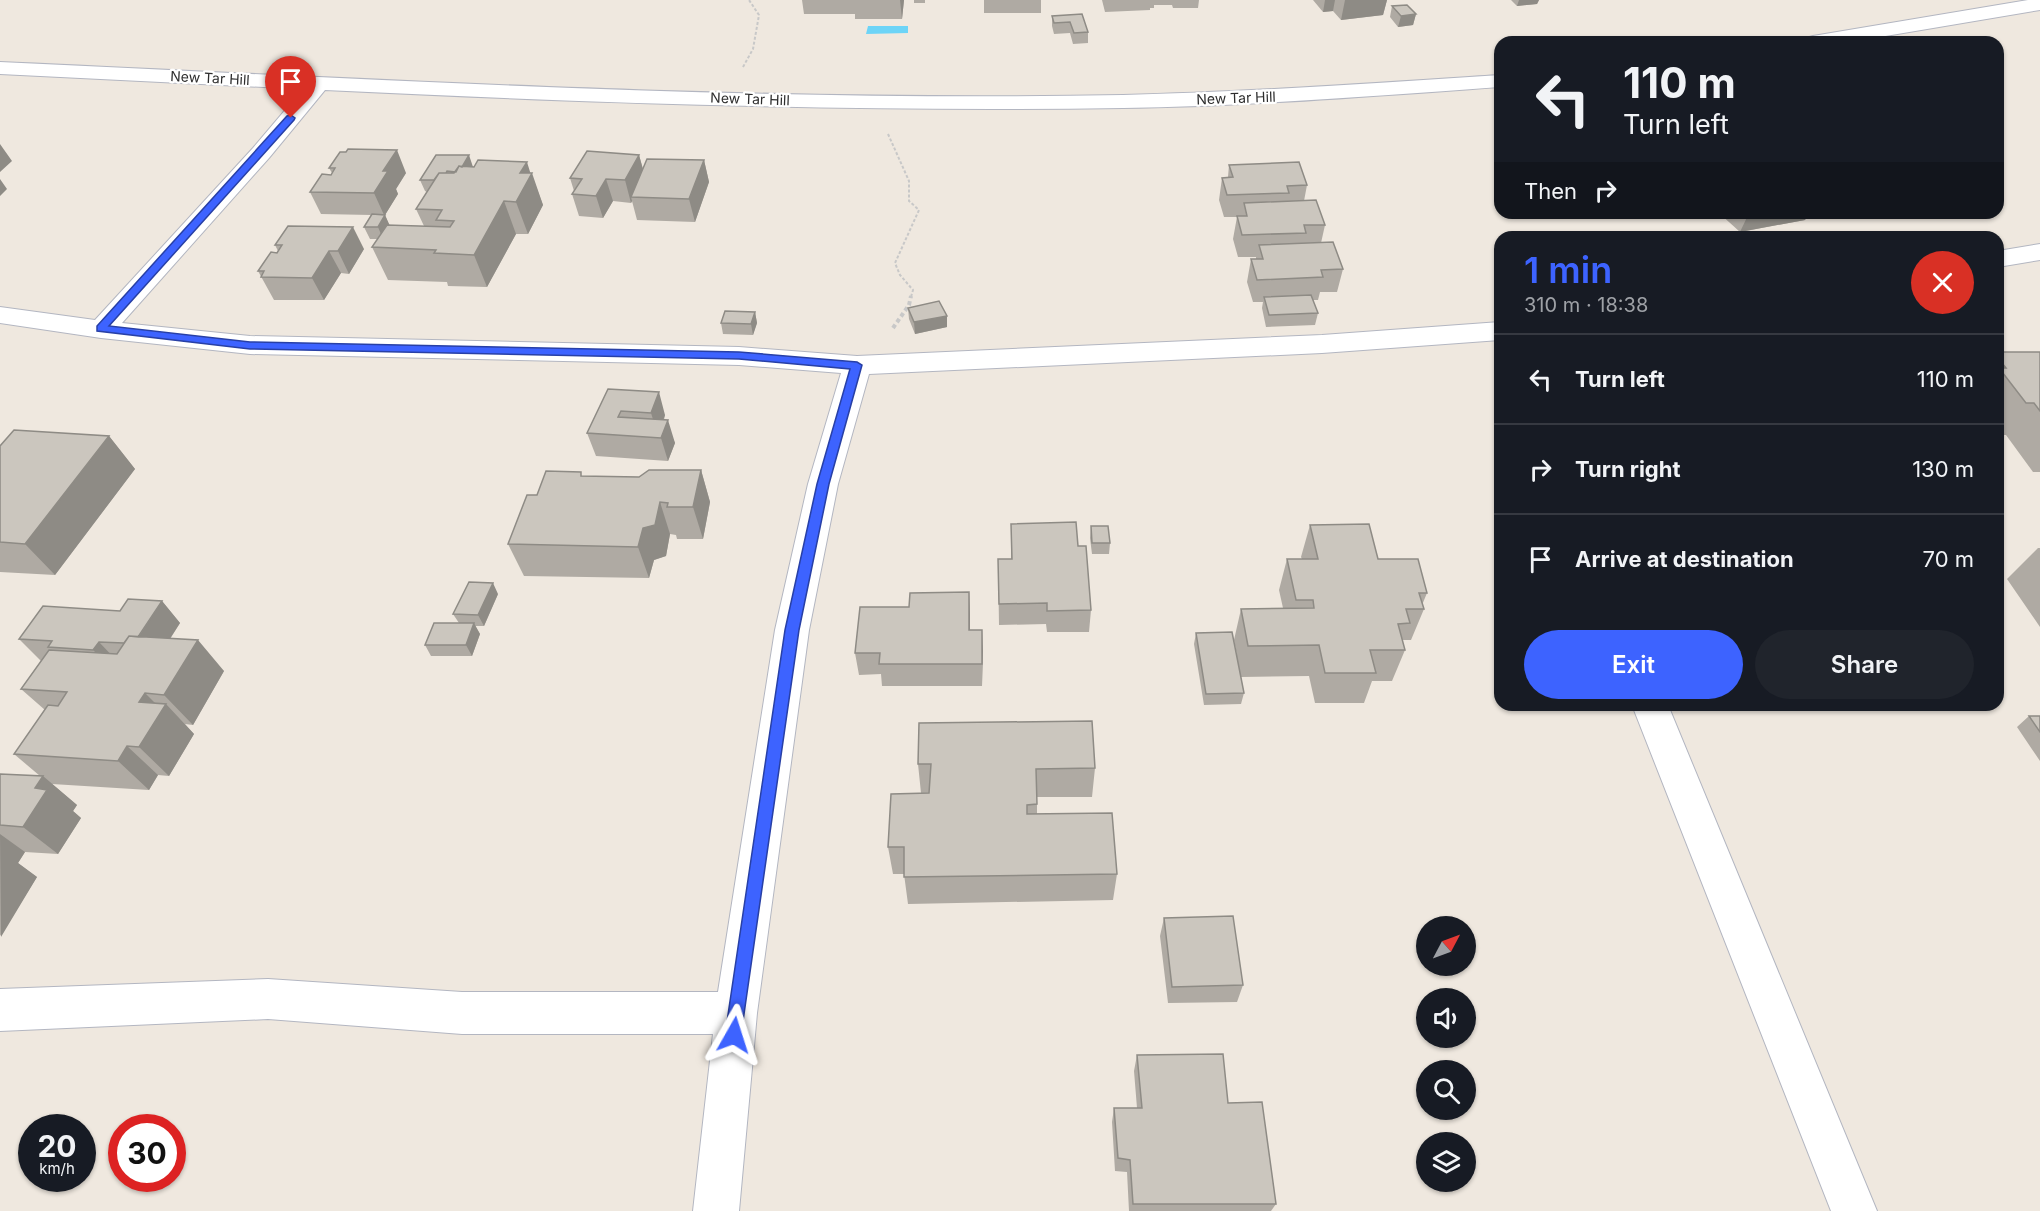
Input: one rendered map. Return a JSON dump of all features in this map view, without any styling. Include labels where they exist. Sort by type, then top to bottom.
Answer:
[{"type":"street","points":[[1849,36],[2040,4]]},
{"type":"street","name":"New Tar Hill","points":[[0,68],[320,83],[876,102],[1240,99],[1382,92],[1494,82]]},
{"type":"street","points":[[101,329],[261,153],[320,83]]},
{"type":"street","points":[[2004,258],[2040,252]]},
{"type":"street","points":[[0,315],[101,329],[250,345],[739,356],[857,365],[1322,344],[1494,332]]},
{"type":"street","points":[[716,1211],[736,1013],[792,630],[823,484],[857,365]]},
{"type":"street","points":[[1652,711],[1854,1211]]},
{"type":"street","points":[[0,1010],[268,999],[462,1013],[736,1013]]},
{"type":"path","points":[[742,99],[729,93],[727,84],[751,58],[754,50],[754,34],[759,15],[749,0]]},
{"type":"path","points":[[857,365],[890,332],[909,305],[913,290],[900,275],[895,263],[919,210],[909,201],[909,182],[876,102]]},
{"type":"water","points":[[868,26],[908,26],[908,33],[866,34]]},
{"type":"building","points":[[1407,5],[1416,14],[1401,16],[1392,6]]},
{"type":"building","points":[[1082,14],[1088,32],[1074,33],[1070,22],[1054,23],[1052,16]]},
{"type":"building","points":[[348,149],[397,150],[383,171],[388,171],[374,193],[310,192],[322,174],[331,175],[335,168],[329,168],[340,152],[346,152]]},
{"type":"building","points":[[587,151],[639,155],[625,180],[606,179],[596,196],[572,194],[582,179],[570,178]]},
{"type":"building","points":[[436,155],[469,155],[456,172],[439,173],[434,180],[420,180]]},
{"type":"building","points":[[647,159],[704,160],[689,199],[631,197]]},
{"type":"building","points":[[478,160],[527,162],[520,173],[532,173],[516,202],[504,201],[474,255],[434,253],[436,250],[372,247],[387,225],[450,227],[454,221],[436,220],[442,210],[416,209],[439,173],[454,173],[459,166],[474,167]]},
{"type":"building","points":[[1299,162],[1307,185],[1287,186],[1289,193],[1227,195],[1222,178],[1233,177],[1229,165]]},
{"type":"building","points":[[1316,200],[1325,225],[1304,225],[1306,233],[1242,235],[1237,216],[1247,216],[1244,203]]},
{"type":"building","points":[[372,214],[385,215],[378,227],[364,227]]},
{"type":"building","points":[[288,226],[353,227],[338,251],[329,251],[312,278],[261,277],[264,271],[258,271],[271,252],[277,253],[282,245],[275,245]]},
{"type":"building","points":[[1333,242],[1343,269],[1321,270],[1323,277],[1257,280],[1251,259],[1263,259],[1259,245]]},
{"type":"building","points":[[1311,295],[1318,313],[1269,315],[1264,297]]},
{"type":"building","points":[[939,301],[947,316],[914,322],[908,308]]},
{"type":"building","points":[[725,311],[755,312],[751,324],[721,323]]},
{"type":"building","points":[[2004,352],[2040,352],[2040,411],[2034,403],[2026,403],[2004,374],[2004,368],[2006,368]]},
{"type":"building","points":[[608,389],[659,392],[651,413],[621,411],[618,417],[668,420],[661,438],[587,433]]},
{"type":"building","points":[[14,430],[109,436],[25,544],[0,542],[0,446]]},
{"type":"building","points":[[649,470],[701,470],[693,507],[667,507],[668,503],[660,502],[655,525],[643,528],[638,547],[508,544],[527,495],[537,495],[546,471],[581,472],[581,476],[639,477]]},
{"type":"building","points":[[1076,522],[1078,546],[1086,546],[1091,610],[1047,611],[1047,603],[999,604],[998,559],[1012,559],[1011,524]]},
{"type":"building","points":[[1369,524],[1378,559],[1418,559],[1427,593],[1419,593],[1424,609],[1406,609],[1410,623],[1398,624],[1405,650],[1370,650],[1376,673],[1325,673],[1319,645],[1248,646],[1241,609],[1314,608],[1313,600],[1296,600],[1287,559],[1318,559],[1310,525]]},
{"type":"building","points":[[1091,526],[1108,526],[1110,543],[1092,543]]},
{"type":"building","points":[[469,582],[493,583],[478,615],[453,614]]},
{"type":"building","points":[[969,592],[969,630],[982,630],[982,664],[879,664],[880,653],[855,653],[860,607],[909,607],[910,593]]},
{"type":"building","points":[[128,599],[162,601],[138,637],[129,636],[124,643],[99,642],[93,650],[48,647],[52,641],[19,639],[43,606],[120,611]]},
{"type":"building","points":[[434,623],[474,623],[466,645],[425,645]]},
{"type":"building","points":[[1232,632],[1244,693],[1206,694],[1196,633]]},
{"type":"building","points":[[129,636],[198,640],[164,695],[145,693],[139,702],[166,704],[139,747],[127,746],[118,761],[14,754],[48,705],[58,706],[67,692],[21,689],[49,650],[117,654]]},
{"type":"building","points":[[2029,716],[2040,716],[2040,732]]},
{"type":"building","points":[[1092,721],[1095,768],[1036,769],[1037,804],[1027,805],[1027,814],[1112,813],[1117,874],[904,877],[904,847],[888,847],[891,794],[929,793],[931,764],[918,764],[919,723]]},
{"type":"building","points":[[0,774],[43,776],[35,788],[47,790],[23,827],[0,825]]},
{"type":"building","points":[[1233,916],[1243,985],[1172,987],[1164,918]]},
{"type":"building","points":[[1223,1054],[1228,1103],[1262,1102],[1276,1204],[1133,1204],[1130,1160],[1118,1158],[1114,1108],[1142,1108],[1137,1055]]},
{"type":"route","points":[[291,118],[101,329],[250,345],[739,356],[857,365],[823,484],[792,630],[734,1035]]}]
